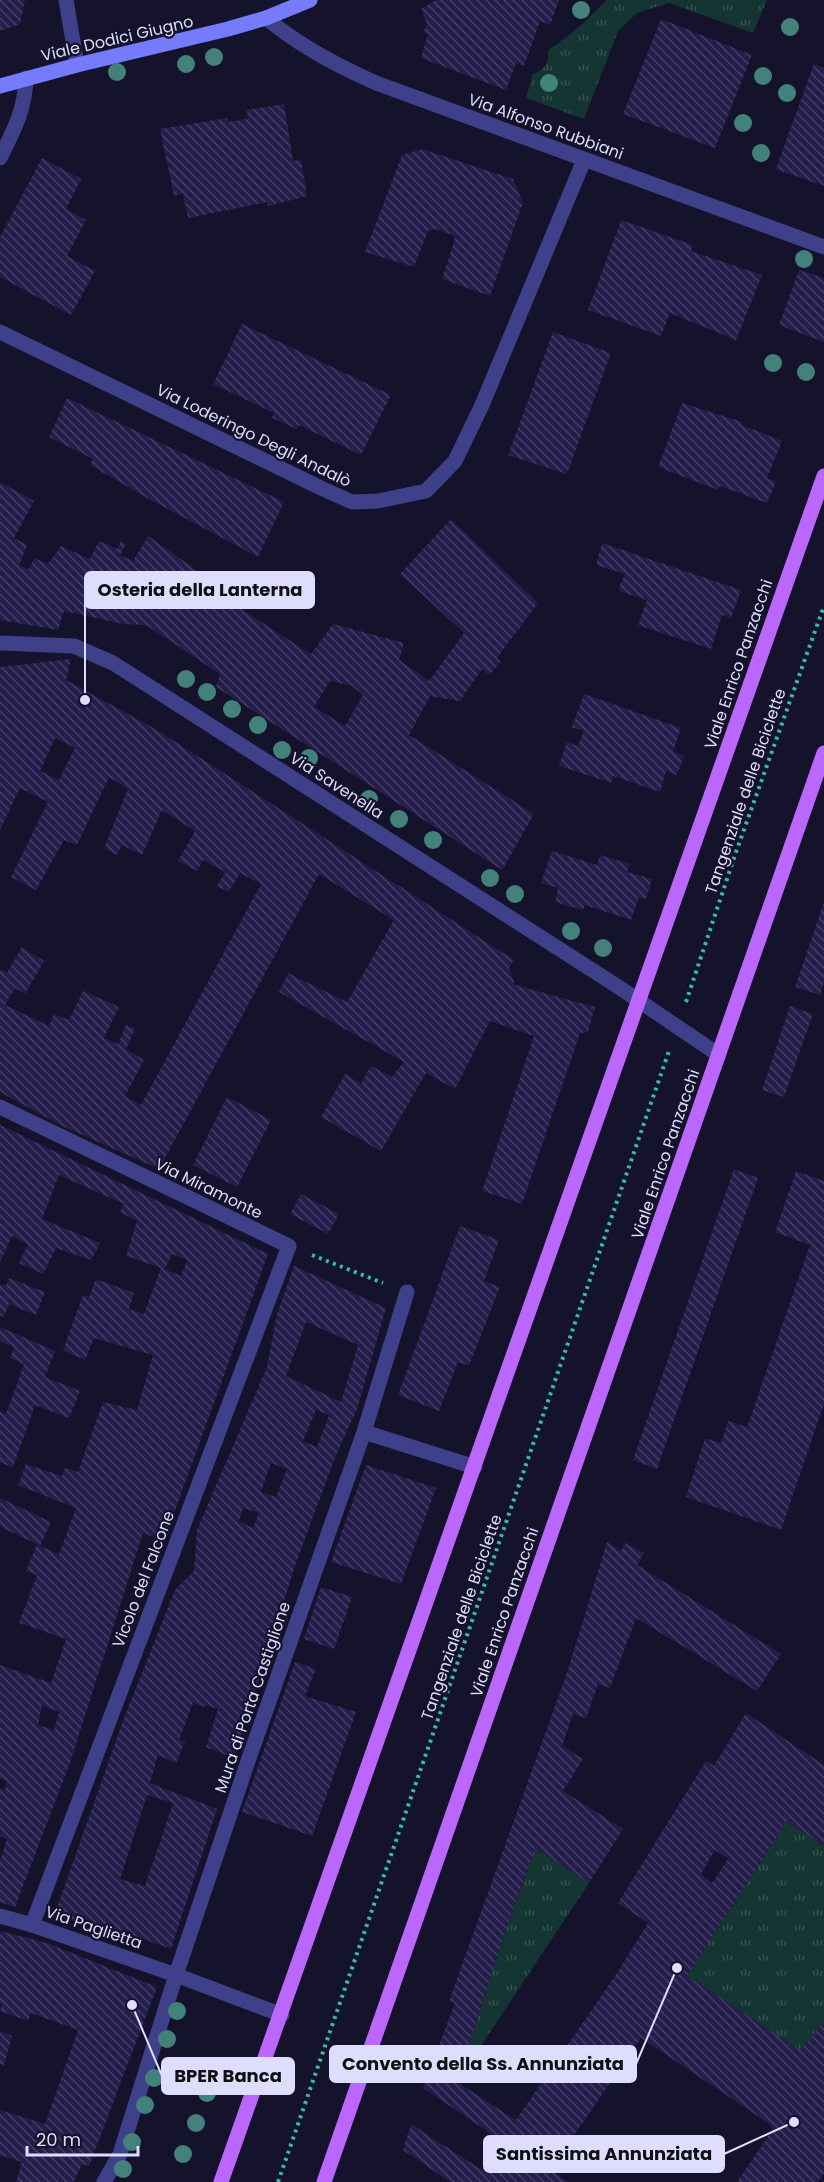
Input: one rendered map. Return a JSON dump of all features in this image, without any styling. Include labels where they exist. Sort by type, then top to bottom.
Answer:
[{"type":"main road","name":"Viale Enrico Panzacchi","points":[[221,2182],[282,2015],[824,476]]},
{"type":"main road","name":"Viale Enrico Panzacchi","points":[[324,2182],[824,753]]},
{"type":"street","points":[[66,0],[78,65]]},
{"type":"street","name":"Viale Dodici Giugno","points":[[0,86],[78,65],[189,40],[266,18],[310,0]]},
{"type":"street","name":"Via Alfonso Rubbiani","points":[[266,18],[301,45],[376,83],[824,247]]},
{"type":"street","points":[[0,158],[24,105],[26,78]]},
{"type":"street","name":"Via Loderingo Degli Andalò","points":[[0,332],[352,502],[378,501],[426,491],[454,461],[482,405],[584,160]]},
{"type":"street","name":"Via Savenella","points":[[0,643],[74,645],[113,663],[639,1001]]},
{"type":"street","name":"Viale Enrico Panzacchi","points":[[639,1001],[718,1055]]},
{"type":"street","name":"Via Miramonte","points":[[0,1107],[289,1246]]},
{"type":"street","name":"Vicolo del Falcone","points":[[32,1925],[289,1246]]},
{"type":"street","name":"Mura di Porta Castiglione","points":[[104,2182],[120,2154],[176,1975],[247,1764],[364,1432],[406,1292]]},
{"type":"street","points":[[364,1432],[475,1467]]},
{"type":"street","name":"Via Paglietta","points":[[0,1916],[176,1975],[282,2015]]},
{"type":"path","name":"Tangenziale delle Biciclette","points":[[692,985],[736,852],[824,606]]},
{"type":"path","name":"Tangenziale delle Biciclette","points":[[278,2182],[666,1060]]},
{"type":"path","points":[[289,1246],[406,1292]]},
{"type":"green space","points":[[606,0],[767,0],[753,33],[669,3],[637,13],[618,31],[584,119],[526,98],[533,74],[541,70],[547,62],[548,50],[578,27]]},
{"type":"green space","points":[[787,1821],[824,1846],[824,2022],[800,2050],[687,1976]]},
{"type":"green space","points":[[535,1848],[589,1883],[457,2082],[503,1938]]},
{"type":"building","points":[[0,0],[25,0],[20,24],[0,31]]},
{"type":"building","points":[[436,0],[559,0],[550,25],[540,21],[524,66],[516,63],[506,90],[421,58],[428,34],[423,32],[427,24],[421,9]]},
{"type":"building","points":[[661,19],[752,55],[715,148],[623,114]]},
{"type":"building","points":[[814,64],[824,68],[824,186],[776,169]]},
{"type":"building","points":[[284,104],[293,161],[301,160],[307,196],[268,206],[267,202],[188,218],[183,194],[174,195],[160,129],[227,118],[228,122],[248,119],[247,110]]},
{"type":"building","points":[[422,149],[513,179],[523,203],[490,296],[442,279],[455,239],[453,235],[435,229],[428,231],[414,267],[365,252],[402,155]]},
{"type":"building","points":[[42,158],[81,179],[66,209],[86,220],[67,256],[95,271],[71,315],[0,277],[0,237]]},
{"type":"building","points":[[621,220],[693,245],[691,251],[762,275],[736,340],[670,313],[661,336],[588,310]]},
{"type":"building","points":[[799,270],[824,278],[824,342],[779,325]]},
{"type":"building","points":[[242,324],[391,395],[361,455],[299,425],[297,429],[272,418],[274,413],[213,384]]},
{"type":"building","points":[[553,332],[611,353],[567,474],[508,455]]},
{"type":"building","points":[[67,398],[284,502],[258,557],[147,498],[90,465],[93,459],[49,437]]},
{"type":"building","points":[[682,403],[742,422],[742,425],[782,441],[767,478],[776,482],[767,503],[720,486],[718,490],[658,467]]},
{"type":"building","points":[[0,482],[34,501],[14,538],[27,545],[19,566],[29,569],[34,558],[48,564],[61,546],[90,559],[99,541],[117,549],[121,541],[126,544],[120,555],[133,561],[148,536],[206,577],[210,571],[246,598],[241,609],[311,654],[333,624],[404,643],[399,660],[429,681],[464,633],[400,574],[451,519],[538,603],[497,658],[501,662],[489,675],[482,669],[460,701],[430,696],[409,735],[534,814],[502,870],[216,687],[220,674],[146,625],[123,624],[64,611],[58,630],[0,620]],"holes":[[[330,681],[352,686],[363,695],[345,726],[314,707]]]},
{"type":"building","points":[[602,543],[741,590],[731,618],[722,615],[711,649],[638,625],[647,600],[621,592],[619,588],[625,574],[596,565]]},
{"type":"building","points":[[71,659],[66,680],[157,730],[514,960],[509,967],[515,985],[595,1007],[588,1032],[580,1033],[522,1204],[482,1191],[534,1036],[490,1021],[455,1089],[426,1073],[381,1151],[321,1117],[345,1074],[361,1084],[371,1066],[392,1077],[404,1062],[279,992],[288,973],[347,1002],[394,920],[319,874],[159,1169],[60,1125],[0,1092],[0,969],[7,973],[22,947],[44,961],[25,994],[15,988],[5,1005],[49,1026],[54,1014],[69,1020],[83,991],[119,1007],[104,1038],[118,1044],[126,1025],[135,1029],[126,1049],[144,1060],[125,1096],[141,1105],[261,884],[240,873],[229,892],[217,886],[225,872],[203,860],[197,871],[178,861],[195,831],[162,810],[142,855],[122,845],[117,855],[104,848],[128,789],[109,777],[77,845],[64,840],[36,890],[11,877],[48,802],[20,788],[0,830],[0,667]],"holes":[[[55,738],[75,748],[59,780],[40,771]]]},
{"type":"building","points":[[584,694],[681,728],[673,752],[684,756],[677,775],[666,771],[660,792],[613,776],[611,783],[559,766],[567,742],[578,746],[584,731],[572,727]]},
{"type":"building","points":[[552,851],[597,865],[600,855],[630,864],[627,872],[652,879],[646,899],[639,897],[631,920],[585,905],[583,910],[555,902],[558,888],[541,883]]},
{"type":"building","points":[[824,902],[824,982],[820,995],[795,987]]},
{"type":"building","points":[[790,1006],[813,1014],[784,1097],[762,1090]]},
{"type":"building","points":[[227,1097],[271,1120],[237,1187],[193,1165]]},
{"type":"building","points":[[0,1125],[268,1254],[164,1541],[143,1533],[70,1763],[15,1907],[0,1902],[0,1861],[7,1839],[0,1836],[0,1788],[5,1790],[7,1781],[0,1778],[0,1665],[51,1683],[66,1639],[19,1623],[37,1575],[26,1571],[37,1544],[0,1527],[0,1498],[51,1522],[40,1546],[59,1554],[76,1508],[18,1485],[26,1464],[62,1476],[65,1468],[78,1472],[103,1402],[137,1410],[153,1355],[94,1338],[85,1360],[63,1350],[83,1295],[89,1297],[96,1279],[134,1293],[129,1309],[144,1314],[161,1268],[126,1256],[137,1221],[120,1212],[124,1204],[59,1175],[42,1219],[100,1243],[91,1260],[56,1248],[43,1274],[19,1263],[28,1244],[12,1236],[0,1262]],"holes":[[[172,1254],[187,1260],[181,1276],[165,1269]],[[42,1705],[59,1712],[54,1730],[38,1725]]]},
{"type":"building","points":[[734,1169],[758,1178],[657,1469],[633,1460]]},
{"type":"building","points":[[796,1171],[824,1181],[824,1404],[781,1530],[686,1497],[705,1438],[721,1443],[728,1421],[747,1427],[810,1245],[775,1232]]},
{"type":"building","points":[[301,1194],[339,1214],[328,1234],[290,1214]]},
{"type":"building","points":[[460,1226],[499,1240],[484,1281],[500,1287],[469,1366],[458,1362],[439,1411],[398,1395]]},
{"type":"building","points":[[294,1266],[386,1308],[357,1409],[336,1455],[296,1563],[234,1758],[206,1747],[218,1709],[193,1703],[179,1740],[185,1742],[176,1763],[158,1755],[150,1783],[217,1809],[171,1949],[138,1937],[54,1916],[124,1718],[175,1590],[194,1571],[197,1530],[267,1367],[277,1314]],"holes":[[[306,1322],[358,1345],[341,1402],[286,1376]],[[316,1410],[329,1415],[317,1447],[303,1441]],[[271,1463],[287,1469],[276,1497],[261,1492]],[[243,1508],[259,1513],[253,1528],[239,1521]],[[147,1795],[173,1803],[145,1886],[120,1879]]]},
{"type":"building","points":[[9,1278],[45,1292],[36,1315],[9,1304],[4,1317],[0,1315],[0,1284],[6,1286]]},
{"type":"building","points":[[0,1327],[55,1351],[45,1377],[80,1391],[69,1418],[35,1405],[13,1467],[0,1463],[0,1411],[6,1414],[24,1364],[10,1358],[14,1348],[0,1341]]},
{"type":"building","points":[[366,1465],[436,1488],[401,1584],[331,1562]]},
{"type":"building","points":[[607,1542],[621,1551],[625,1543],[644,1553],[637,1565],[781,1654],[757,1691],[636,1618],[610,1688],[598,1684],[586,1718],[573,1714],[562,1746],[583,1759],[563,1791],[623,1829],[589,1883],[535,1848],[503,1938],[457,2082],[516,2120],[617,1973],[648,1923],[618,1903],[706,1761],[714,1766],[746,1713],[824,1765],[824,1846],[787,1821],[687,1976],[800,2050],[824,2022],[824,2173],[818,2182],[737,2182],[773,2129],[768,2123],[641,2038],[550,2170],[568,2182],[450,2182],[403,2150],[411,2124],[482,2170],[502,2141],[423,2088],[455,2003],[449,2001],[567,1673]],"holes":[[[715,1850],[728,1859],[712,1883],[701,1874]]]},
{"type":"building","points":[[321,1587],[352,1597],[334,1649],[304,1639]]},
{"type":"building","points":[[295,1662],[316,1669],[305,1696],[356,1712],[312,1836],[242,1812]]},
{"type":"building","points":[[0,1931],[47,1943],[157,1987],[89,2166],[82,2164],[74,2182],[16,2182],[22,2162],[0,2155],[0,2110],[45,2124],[78,2030],[31,2013],[28,2021],[0,2011],[2,2004],[0,2004]]},
{"type":"building","points":[[0,2031],[12,2036],[4,2065],[0,2064]]},
{"type":"place","name":"Osteria della Lanterna","points":[[85,700]]},
{"type":"place","name":"Convento della Ss. Annunziata","points":[[677,1968]]},
{"type":"place","name":"BPER Banca","points":[[132,2005]]},
{"type":"place","name":"Santissima Annunziata","points":[[794,2122]]}]
